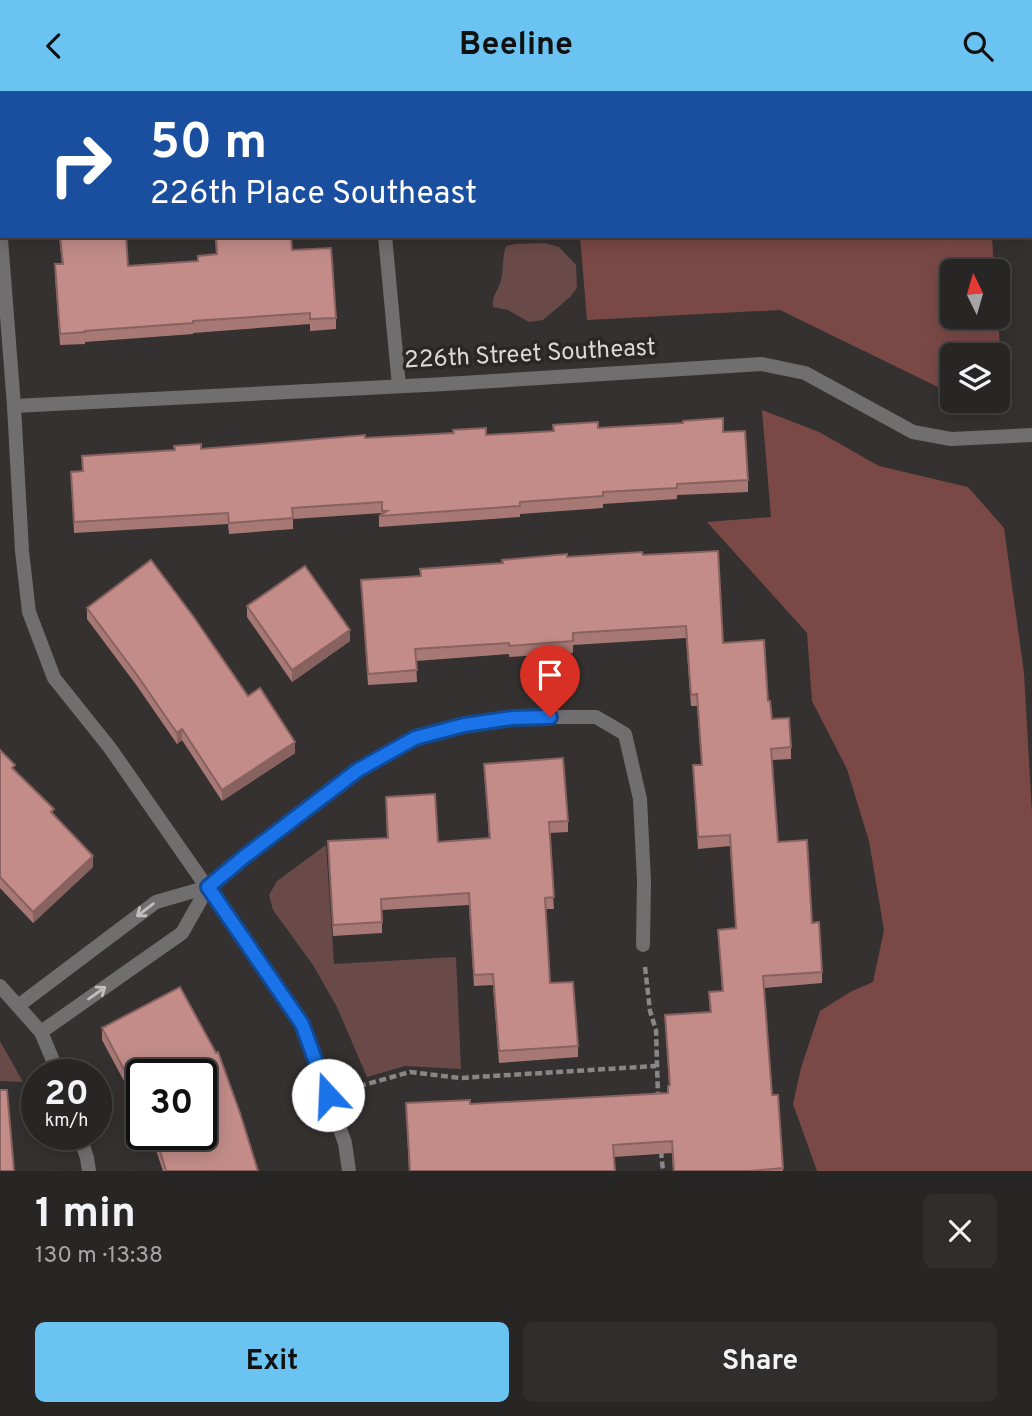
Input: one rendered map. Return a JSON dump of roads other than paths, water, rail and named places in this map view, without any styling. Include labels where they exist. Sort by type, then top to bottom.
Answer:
[{"type":"street","points":[[1,238],[22,551],[29,612],[54,678],[110,748],[302,1024],[345,1143],[349,1171]]},
{"type":"street","points":[[385,238],[399,386]]},
{"type":"street","name":"226th Street Southeast","points":[[14,406],[762,364],[805,373],[913,432],[951,439],[1032,435]]},
{"type":"street","points":[[41,1032],[182,933],[208,887],[358,770],[415,738],[464,725],[512,718],[596,717],[625,734],[640,799],[644,881],[643,945]]},
{"type":"street","points":[[18,1006],[156,902],[208,887]]},
{"type":"street","points":[[0,986],[41,1032],[52,1059]]},
{"type":"street","points":[[85,1150],[89,1171]]}]
